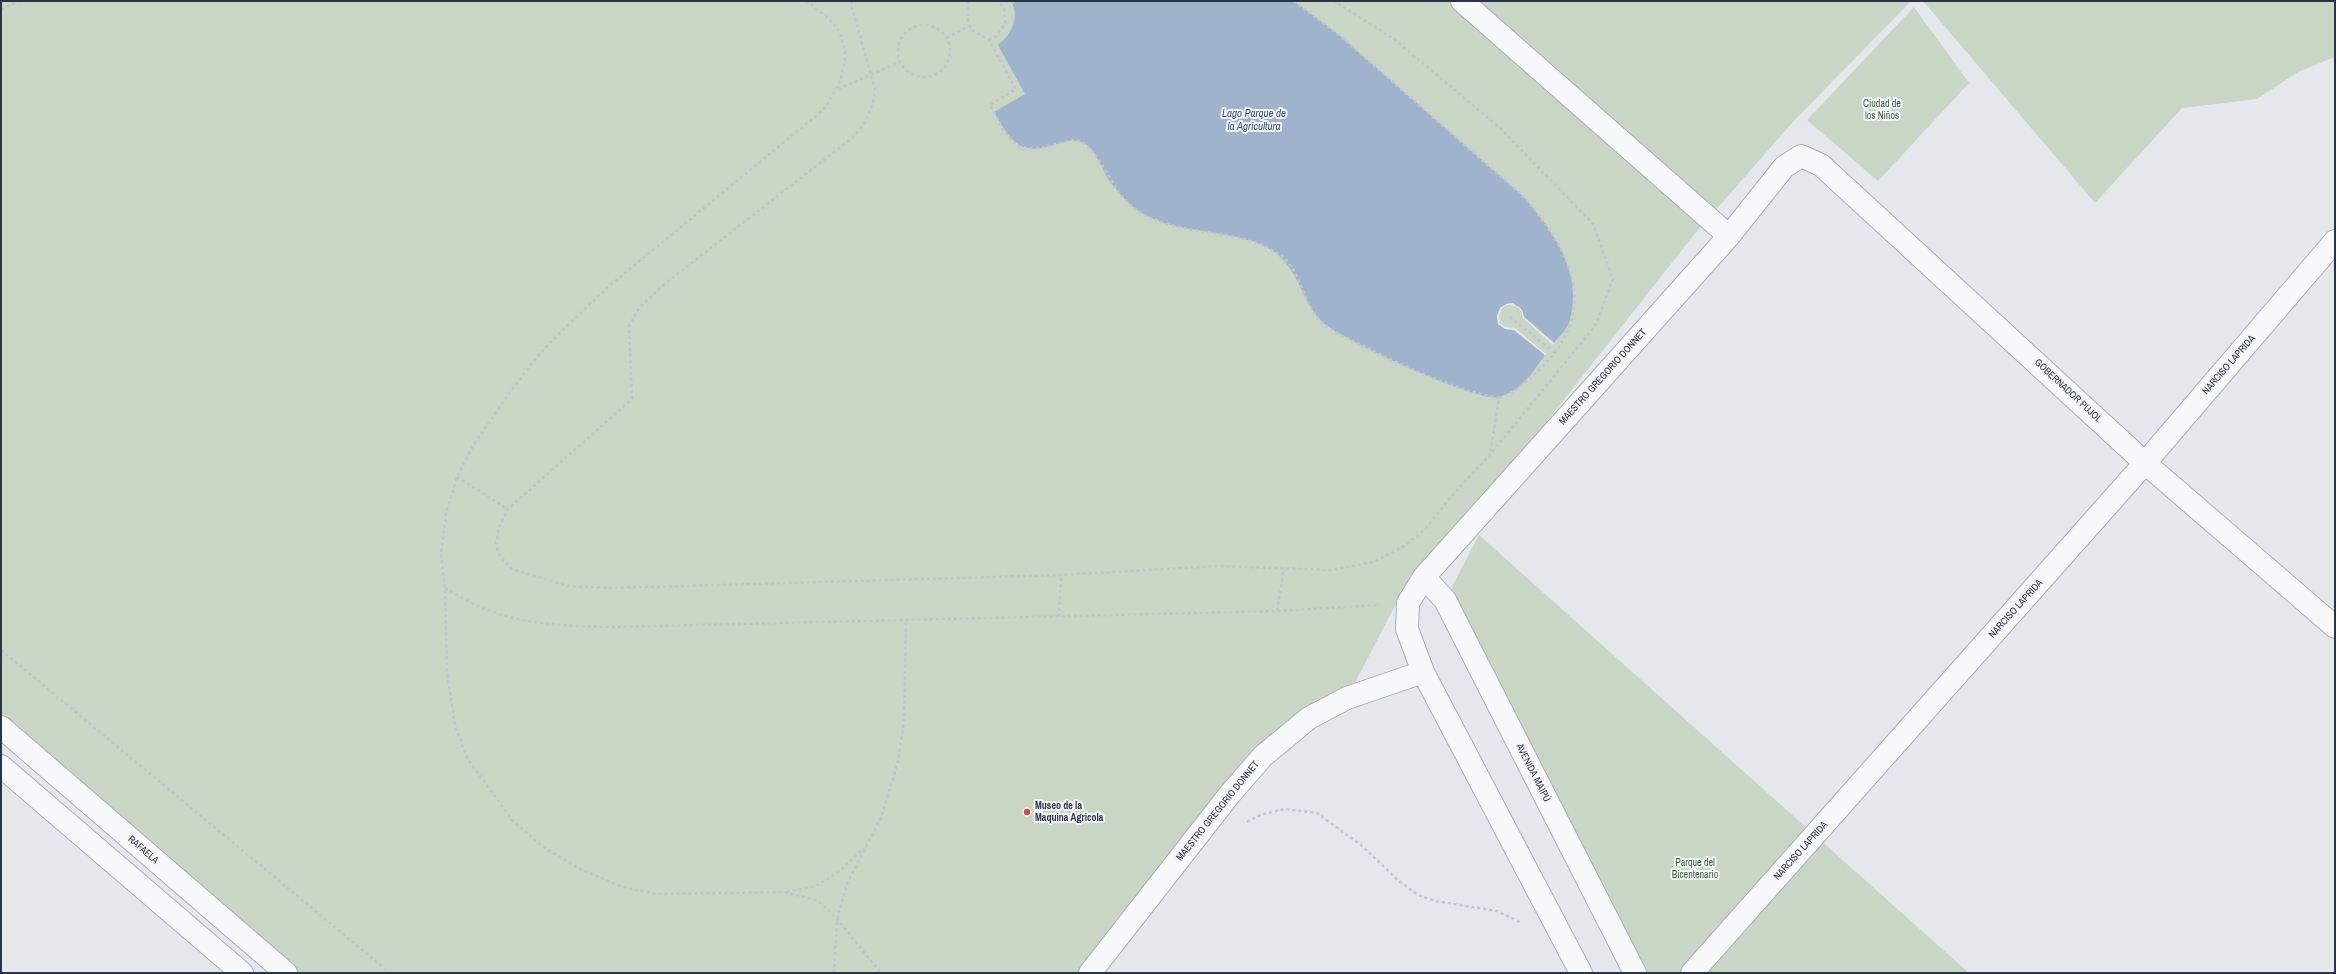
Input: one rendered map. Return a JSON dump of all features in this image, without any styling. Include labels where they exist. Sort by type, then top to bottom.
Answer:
[{"type":"street","points":[[1462,1],[1729,236]]},
{"type":"street","name":"MAESTRO GREGORIO DONNET","points":[[1408,603],[1424,577],[1729,236],[1784,167],[1802,156]]},
{"type":"street","name":"GOBERNADOR PUJOL","points":[[1802,156],[1821,165],[2146,463],[2335,627]]},
{"type":"street","name":"NARCISO LAPRIDA","points":[[1692,973],[2146,463],[2335,241]]},
{"type":"street","name":"AVENIDA MAIPÚ","points":[[1424,577],[1445,600],[1635,973]]},
{"type":"street","points":[[1408,603],[1407,629],[1423,672],[1581,973]]},
{"type":"street","name":"MAESTRO GREGORIO DONNET","points":[[1090,973],[1230,794],[1263,756],[1309,718],[1348,698],[1423,672]]},
{"type":"street","name":"RAFAELA","points":[[1,727],[286,973]]},
{"type":"street","points":[[1,766],[242,973]]},
{"type":"path","points":[[1,9],[21,1]]},
{"type":"path","points":[[806,1],[823,14],[838,30],[843,44],[845,63],[838,89],[823,110],[608,287],[541,352],[513,388],[474,444],[457,478],[446,513],[441,554],[445,588],[447,672],[455,725],[467,758],[513,821],[542,846],[578,868],[622,887],[657,894],[784,892],[816,886],[839,872],[866,846]]},
{"type":"path","points":[[852,1],[851,4],[875,89],[871,111],[863,125],[851,139],[667,282],[640,307],[629,326],[632,399],[508,509],[499,527],[496,545],[500,556],[512,569],[568,586],[614,588],[1061,576],[1218,566],[1332,570],[1373,562],[1401,548],[1425,529],[1456,491],[1489,456],[1595,326],[1613,279],[1594,224],[1500,128],[1394,39],[1334,1]]},
{"type":"path","points":[[968,1],[968,21],[972,30],[989,40],[1016,89],[990,105],[1008,137],[1016,144],[1035,150],[1072,140],[1082,142],[1096,156],[1116,191],[1139,212],[1175,227],[1250,241],[1266,246],[1281,255],[1291,266],[1316,316],[1333,331],[1411,369],[1475,393],[1499,398],[1511,394],[1526,384],[1567,336],[1574,302],[1569,266],[1548,225],[1523,196],[1338,34],[1294,1]]},
{"type":"path","points":[[989,40],[997,36],[1005,23],[1004,8],[998,1]]},
{"type":"path","points":[[1012,3],[1017,1]]},
{"type":"path","points":[[929,25],[938,28],[947,38],[951,48],[950,57],[946,65],[932,76],[915,75],[907,71],[900,62],[898,47],[901,38],[913,26],[929,25]]},
{"type":"path","points":[[947,38],[970,26]]},
{"type":"path","points":[[838,89],[900,62]]},
{"type":"path","points":[[1510,317],[1554,352]]},
{"type":"path","points":[[1489,456],[1499,398]]},
{"type":"path","points":[[457,478],[508,509]]},
{"type":"path","points":[[1276,611],[1284,569]]},
{"type":"path","points":[[1059,617],[1061,576]]},
{"type":"path","points":[[445,588],[484,609],[515,619],[551,626],[622,626],[1059,617],[1276,611],[1408,603]]},
{"type":"path","points":[[834,973],[837,919],[847,884],[881,818],[898,761],[904,721],[906,620]]},
{"type":"path","points":[[1,650],[390,973]]},
{"type":"path","points":[[1241,825],[1260,815],[1284,809],[1316,813],[1361,845],[1399,881],[1418,895],[1435,900],[1497,911],[1525,924]]},
{"type":"path","points":[[784,892],[821,903],[837,919],[881,973]]},
{"type":"green space","points":[[1,1],[1911,1],[1791,124],[1693,236],[1424,577],[1398,600],[1347,698],[1309,718],[1090,973],[286,973],[1,727]]},
{"type":"green space","points":[[1923,1],[2335,1],[2335,57],[2298,72],[2257,99],[2182,108],[2095,203]]},
{"type":"green space","name":"Ciudad de los Niños","points":[[1914,7],[1969,83],[1878,181],[1807,120]]},
{"type":"green space","name":"Parque del Bicentenario","points":[[1479,535],[1969,973],[1631,973],[1445,600]]},
{"type":"water","name":"Lago Parque de la Agricultura","points":[[1011,1],[1294,1],[1338,34],[1523,196],[1534,209],[1545,223],[1563,253],[1569,268],[1573,302],[1570,320],[1567,326],[1554,343],[1524,317],[1520,307],[1509,303],[1500,308],[1497,319],[1505,329],[1514,330],[1545,355],[1519,387],[1505,395],[1497,397],[1484,396],[1436,380],[1379,354],[1334,330],[1322,322],[1314,312],[1291,270],[1274,252],[1262,245],[1247,240],[1169,224],[1140,212],[1128,203],[1111,183],[1095,154],[1081,142],[1069,141],[1044,148],[1034,149],[1018,144],[1012,139],[994,112],[1025,94],[998,45],[1011,31],[1015,19],[1014,7]]},
{"type":"pier","points":[[1513,303],[1522,310],[1524,317],[1554,343],[1553,345],[1523,318],[1521,311],[1516,306],[1506,305],[1501,309],[1499,316],[1500,323],[1505,327],[1515,328],[1546,354],[1545,355],[1514,330],[1505,329],[1498,324],[1497,316],[1500,308],[1506,304]]},
{"type":"place","name":"Museo de la Maquina Agricola","points":[[1027,812]]}]
